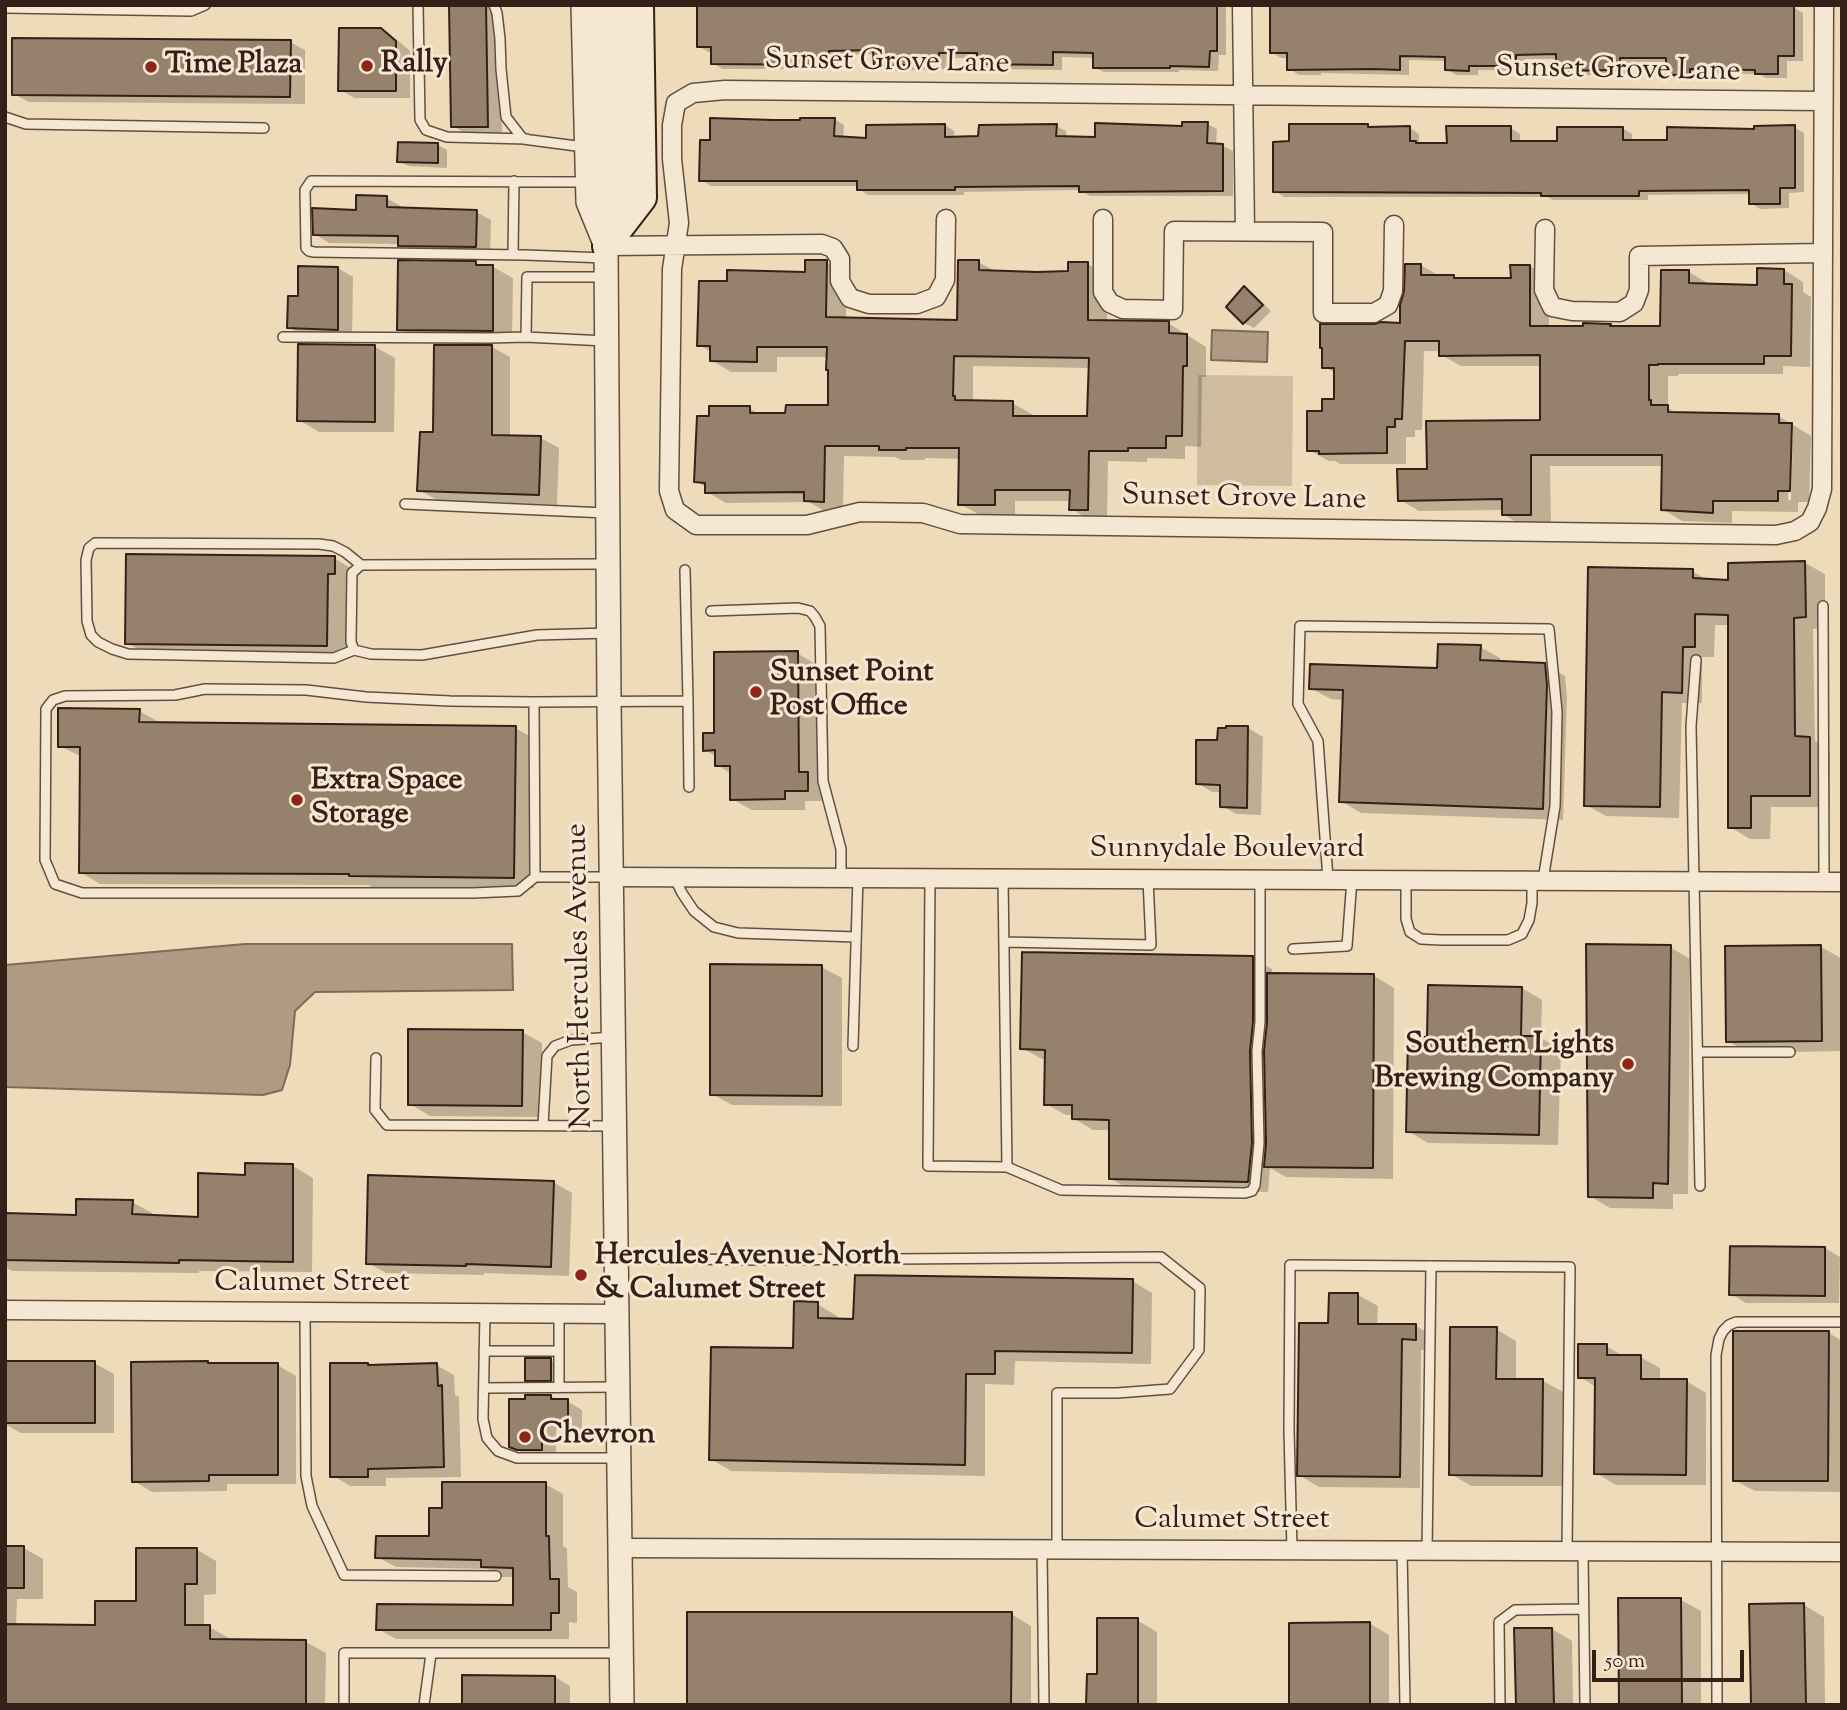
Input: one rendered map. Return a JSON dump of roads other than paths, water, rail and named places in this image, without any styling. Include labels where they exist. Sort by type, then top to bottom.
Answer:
[{"type":"main road","points":[[606,260],[610,198],[607,5]]},
{"type":"main road","points":[[606,260],[643,198],[640,5]]},
{"type":"street","name":"North Hercules Avenue","points":[[583,5],[588,202],[606,260]]},
{"type":"street","name":"North Hercules Avenue","points":[[622,1705],[606,260],[629,175],[625,5]]},
{"type":"street","points":[[1242,5],[1245,232]]},
{"type":"street","name":"Sunset Grove Lane","points":[[1823,101],[725,90],[693,93],[676,103],[672,125],[672,159],[679,223],[672,269],[669,491],[675,510],[696,525],[807,525],[860,512],[923,513],[960,524],[1776,535],[1795,531],[1810,522],[1822,489],[1824,5]]},
{"type":"street","points":[[606,260],[675,246],[822,244],[833,248],[840,259],[840,281],[849,298],[869,304],[917,304],[936,297],[945,281],[946,219]]},
{"type":"street","points":[[1103,219],[1103,292],[1110,303],[1123,309],[1173,310],[1174,231],[1323,233],[1323,313],[1374,313],[1388,305],[1393,291],[1394,225]]},
{"type":"street","points":[[1545,229],[1544,290],[1552,307],[1572,311],[1620,312],[1634,303],[1639,290],[1639,256],[1822,253]]},
{"type":"street","name":"Sunnydale Boulevard","points":[[612,877],[1833,881]]},
{"type":"street","name":"Calumet Street","points":[[5,1310],[618,1314]]},
{"type":"street","name":"Calumet Street","points":[[621,1548],[1842,1552]]},
{"type":"lane","points":[[5,8],[191,11],[205,5]]},
{"type":"lane","points":[[418,5],[419,120],[426,130],[447,137],[527,139],[586,147]]},
{"type":"lane","points":[[494,5],[500,39],[506,117],[523,139],[527,139]]},
{"type":"lane","points":[[5,117],[26,124],[264,128]]},
{"type":"lane","points":[[587,182],[312,181],[304,190],[306,248],[309,251],[513,255],[606,260]]},
{"type":"lane","points":[[513,255],[514,181]]},
{"type":"lane","points":[[526,337],[527,277],[606,260]]},
{"type":"lane","points":[[283,337],[526,337],[607,341]]},
{"type":"lane","points":[[405,504],[608,513]]},
{"type":"lane","points":[[608,564],[361,565],[345,552],[333,546],[319,544],[95,543],[89,548],[86,560],[87,621],[91,635],[98,642],[128,654],[334,658],[354,650],[371,654],[422,655],[537,635],[609,633]]},
{"type":"lane","points":[[354,650],[351,642],[352,573],[361,565]]},
{"type":"lane","points":[[685,570],[689,787]]},
{"type":"lane","points":[[1823,606],[1833,881]]},
{"type":"lane","points":[[711,611],[798,608],[810,611],[820,626],[823,782],[850,877],[856,937],[853,1046]]},
{"type":"lane","points":[[1328,879],[1318,741],[1298,704],[1300,626],[1549,629],[1557,712],[1555,807],[1529,920],[1522,934],[1508,940],[1422,939],[1410,932],[1406,919],[1406,880]]},
{"type":"lane","points":[[1696,660],[1691,726],[1700,1186]]},
{"type":"lane","points":[[612,877],[535,877],[518,891],[473,893],[82,893],[55,884],[45,860],[46,709],[52,700],[65,696],[175,695],[205,688],[306,690],[366,697],[450,701],[688,701]]},
{"type":"lane","points":[[534,702],[535,877]]},
{"type":"lane","points":[[674,877],[694,911],[714,927],[738,933],[856,937]]},
{"type":"lane","points":[[930,877],[928,1166],[1007,1167],[1061,1190],[1245,1193],[1252,1191],[1256,1177],[1259,1143],[1257,1051],[1260,1022],[1260,879]]},
{"type":"lane","points":[[1003,878],[1007,1167]]},
{"type":"lane","points":[[1005,942],[1151,945],[1148,878]]},
{"type":"lane","points":[[1293,949],[1347,946],[1352,879]]},
{"type":"lane","points":[[543,1125],[547,1056],[555,1046],[571,1040],[614,1037]]},
{"type":"lane","points":[[1698,1052],[1790,1052]]},
{"type":"lane","points":[[376,1058],[375,1110],[387,1125],[615,1126]]},
{"type":"lane","points":[[617,1258],[759,1261],[1161,1257],[1200,1287],[1199,1350],[1170,1389],[1117,1393],[1057,1393],[1044,1705]]},
{"type":"lane","points":[[1292,1550],[1289,1430],[1290,1265],[1570,1267],[1575,1551],[1583,1609],[1585,1705]]},
{"type":"lane","points":[[1427,1550],[1431,1266]]},
{"type":"lane","points":[[305,1313],[306,1476],[312,1506],[344,1574],[496,1576]]},
{"type":"lane","points":[[485,1314],[483,1419],[487,1438],[498,1451],[517,1458],[620,1458]]},
{"type":"lane","points":[[559,1314],[559,1387]]},
{"type":"lane","points":[[1717,1705],[1716,1355],[1719,1339],[1729,1325],[1736,1322],[1842,1322]]},
{"type":"lane","points":[[484,1351],[559,1351]]},
{"type":"lane","points":[[484,1388],[618,1387]]},
{"type":"lane","points":[[1402,1550],[1405,1705]]},
{"type":"lane","points":[[1500,1705],[1499,1622],[1516,1610],[1583,1609]]},
{"type":"lane","points":[[344,1705],[344,1653],[622,1653]]},
{"type":"lane","points":[[424,1705],[431,1654]]},
{"type":"place","name":"Rally","points":[[367,66]]},
{"type":"place","name":"Time Plaza","points":[[151,67]]},
{"type":"place","name":"Sunset Point Post Office","points":[[756,692]]},
{"type":"place","name":"Extra Space Storage","points":[[297,800]]},
{"type":"place","name":"Southern Lights Brewing Company","points":[[1628,1064]]},
{"type":"place","name":"Hercules Avenue North & Calumet Street","points":[[581,1275]]},
{"type":"place","name":"Chevron","points":[[525,1437]]}]
